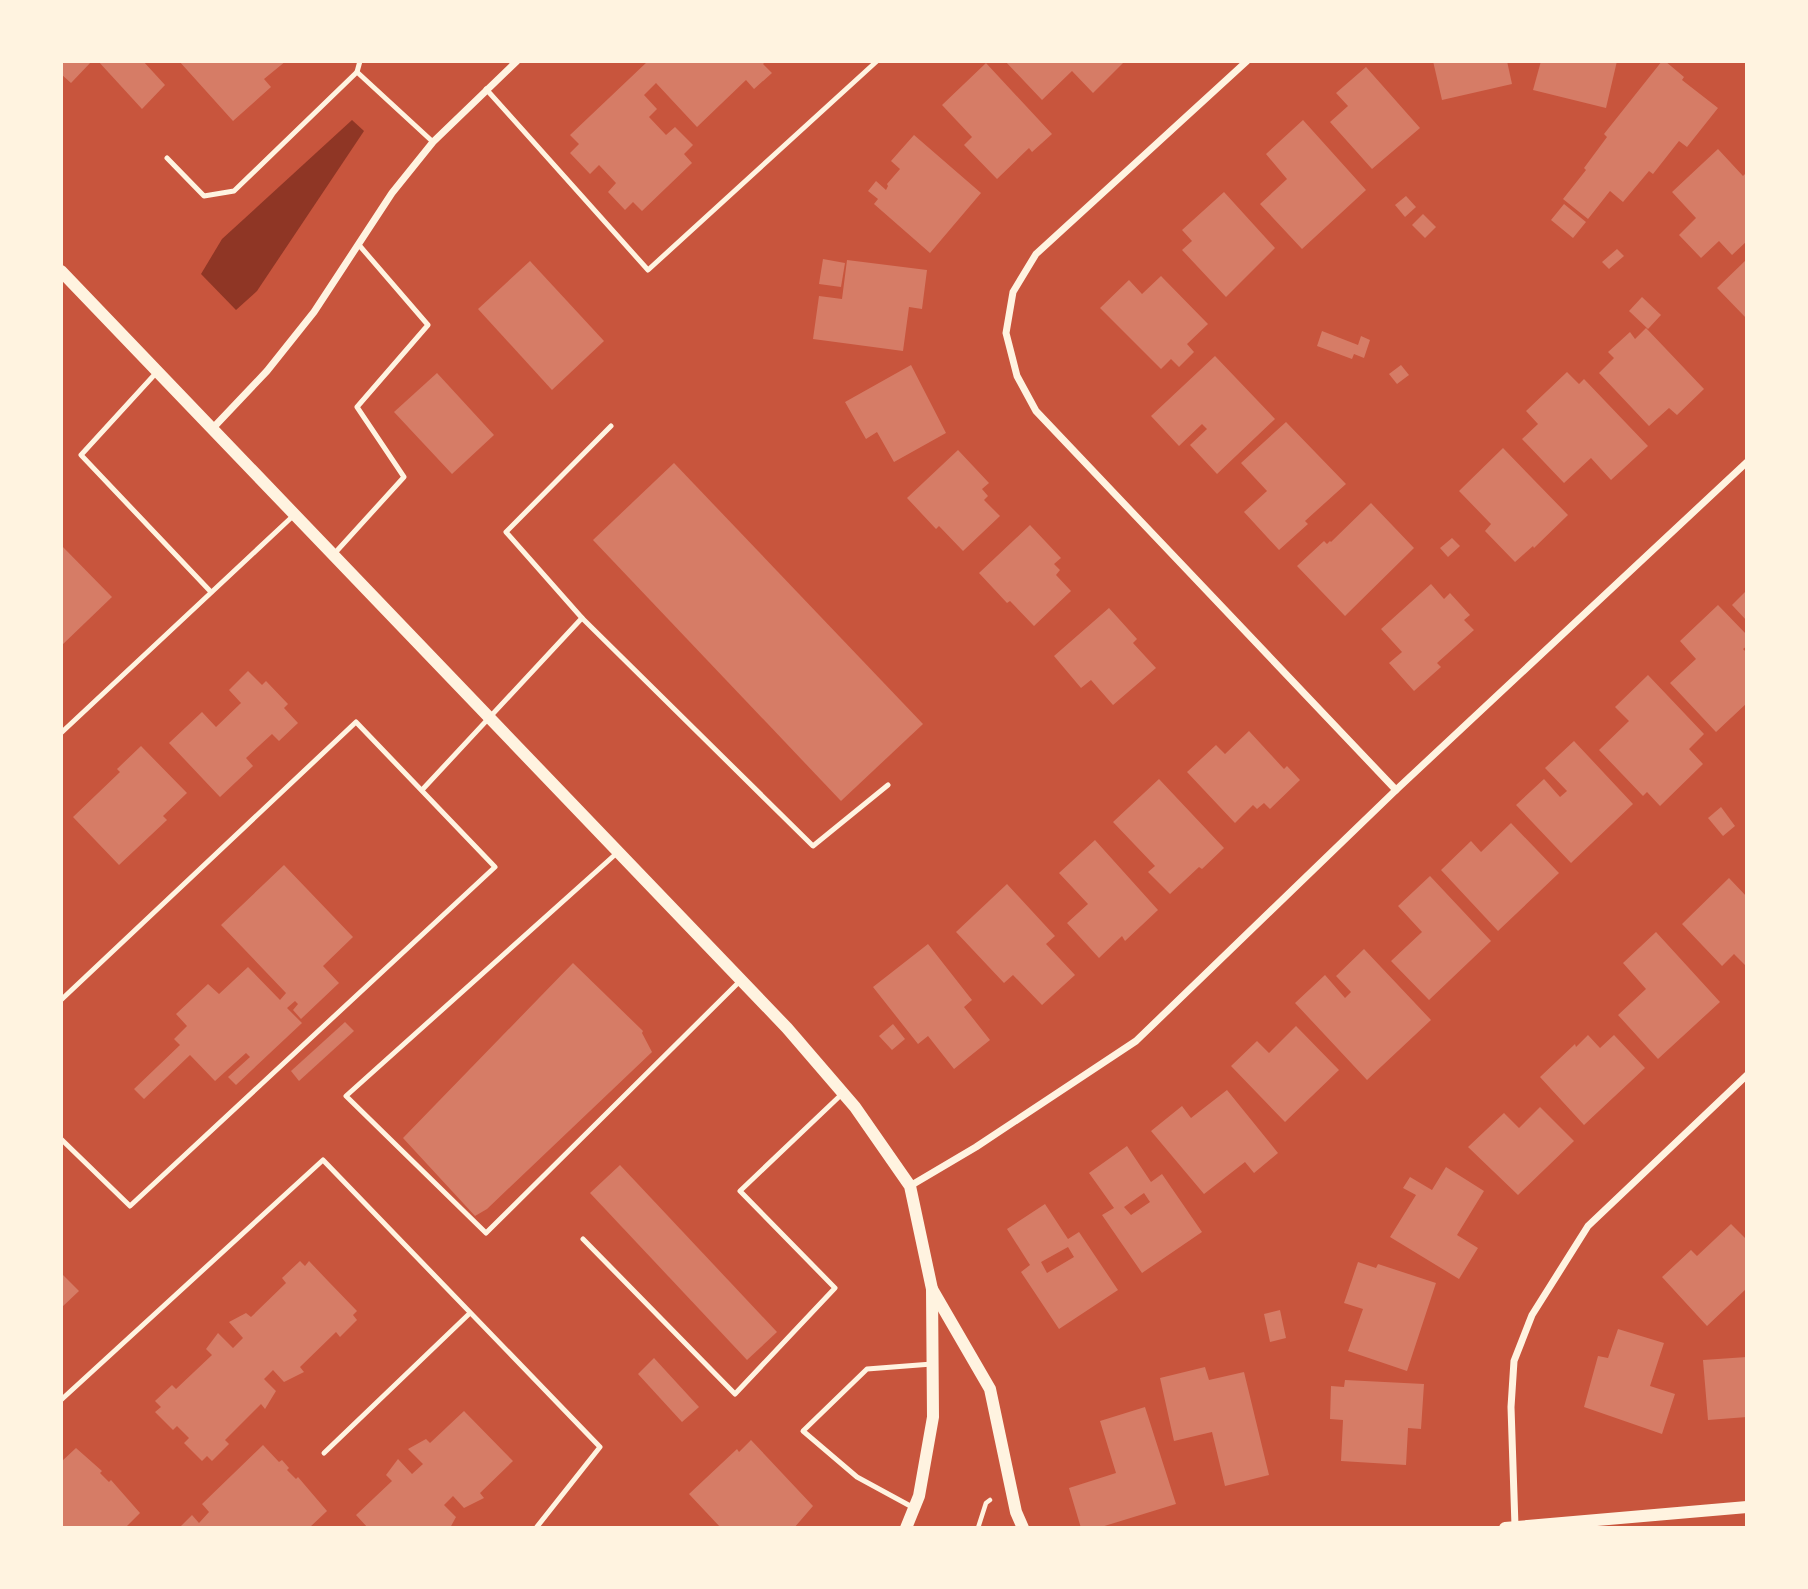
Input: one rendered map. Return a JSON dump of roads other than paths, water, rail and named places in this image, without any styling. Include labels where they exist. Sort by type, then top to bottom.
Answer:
[{"type":"street","points":[[213,428],[267,371],[314,312],[392,193],[433,142],[517,61]]},
{"type":"street","points":[[1247,61],[1036,254],[1013,292],[1006,333],[1017,376],[1036,411],[1396,790]]},
{"type":"street","points":[[61,271],[741,980],[843,1093],[910,1186],[932,1289],[933,1417],[919,1496],[906,1528]]},
{"type":"street","points":[[910,1186],[976,1147],[1136,1041],[1396,790],[1747,462]]},
{"type":"street","points":[[1747,1075],[1588,1226],[1532,1315],[1514,1361],[1510,1527],[1747,1507]]},
{"type":"street","points":[[932,1289],[990,1389],[1016,1513],[1023,1528]]},
{"type":"lane","points":[[167,158],[204,196],[234,191],[357,72],[359,61]]},
{"type":"lane","points":[[486,89],[648,270],[877,61]]},
{"type":"lane","points":[[357,72],[433,142]]},
{"type":"lane","points":[[334,554],[404,477],[356,407],[428,325],[359,244]]},
{"type":"lane","points":[[158,371],[81,455],[211,592]]},
{"type":"lane","points":[[611,426],[506,532],[582,618],[813,846],[888,785]]},
{"type":"lane","points":[[61,733],[295,513]]},
{"type":"lane","points":[[422,790],[582,618]]},
{"type":"lane","points":[[61,1000],[356,722],[495,867],[130,1206],[61,1139]]},
{"type":"lane","points":[[618,852],[346,1097],[486,1233],[741,980]]},
{"type":"lane","points":[[583,1239],[735,1394],[835,1288],[740,1191],[843,1093]]},
{"type":"lane","points":[[61,1400],[323,1160],[600,1447],[536,1528]]},
{"type":"lane","points":[[324,1453],[470,1312]]},
{"type":"lane","points":[[915,1508],[857,1477],[803,1431],[867,1369],[932,1364]]}]
